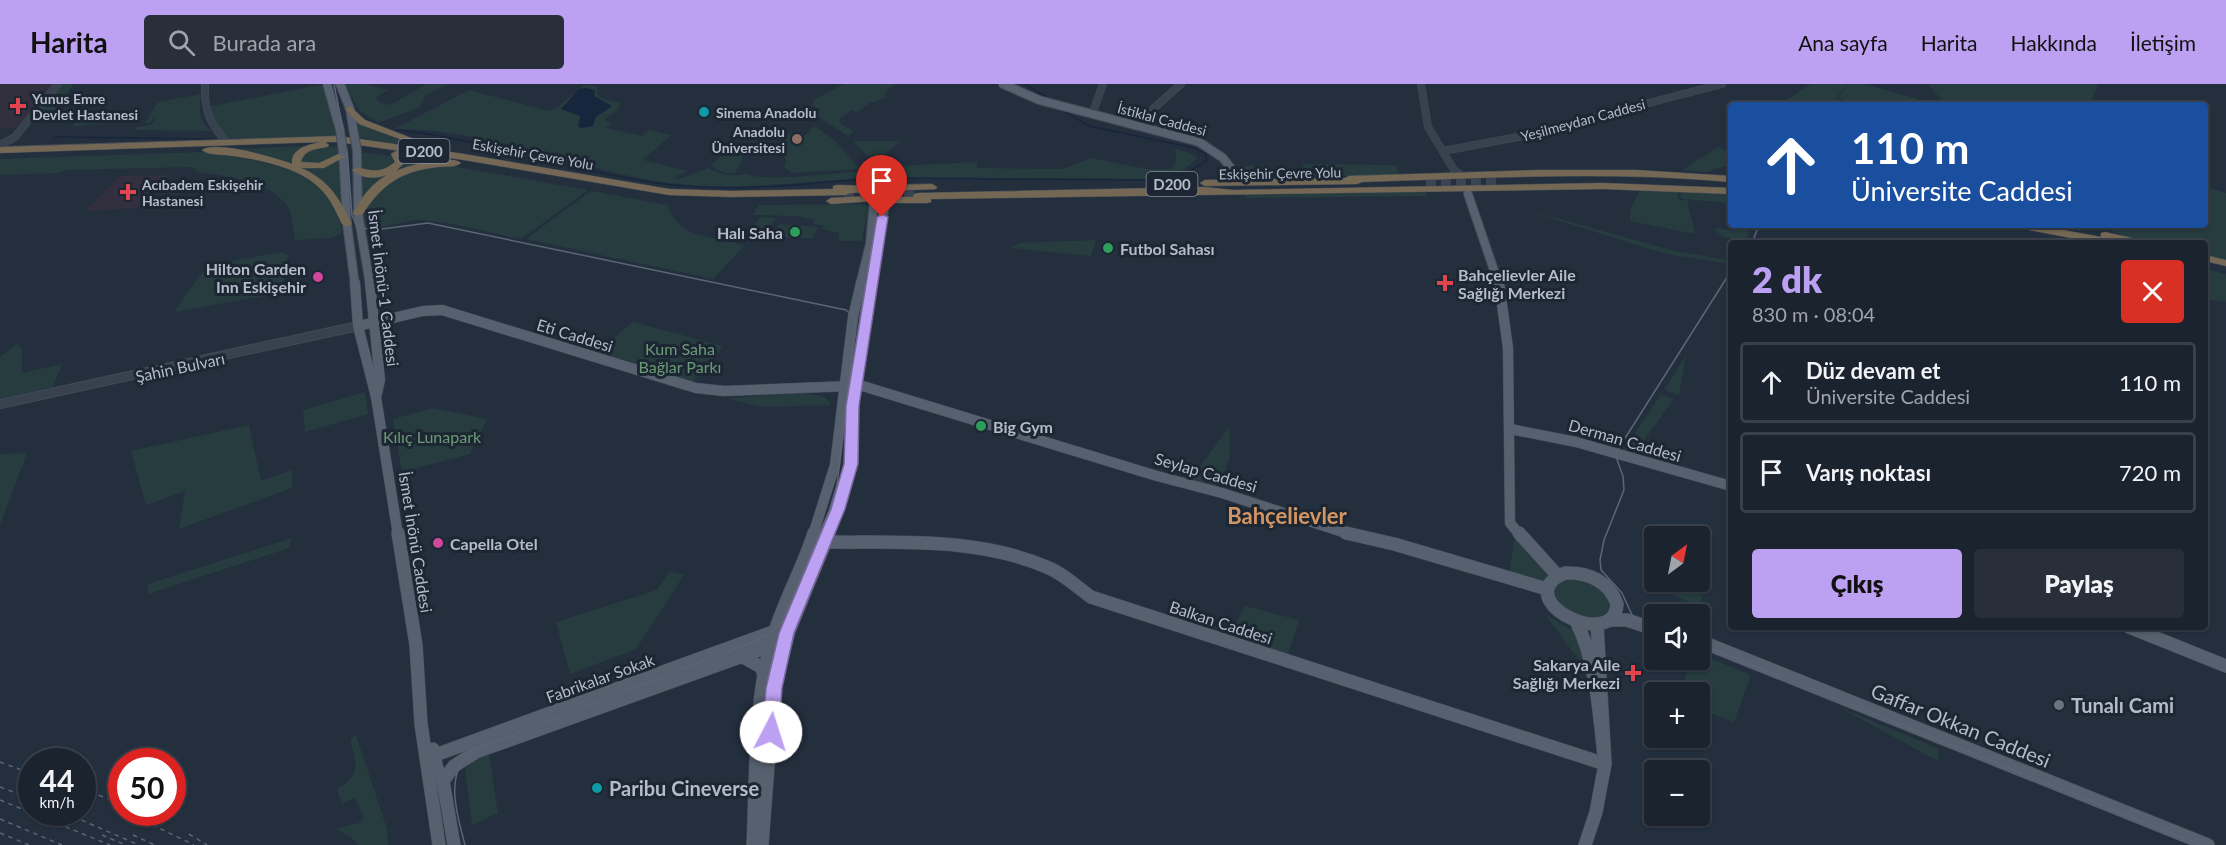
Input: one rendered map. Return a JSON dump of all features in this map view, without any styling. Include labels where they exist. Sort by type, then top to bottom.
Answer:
[{"type":"highway","points":[[350,109],[356,117],[374,127],[460,160]]},
{"type":"highway","name":"Eskişehir Çevre Yolu","points":[[0,150],[338,139],[460,160],[664,201],[845,194]]},
{"type":"highway","points":[[0,145],[33,140],[110,146]]},
{"type":"highway","points":[[324,145],[298,155],[296,164],[308,167],[318,166],[343,153]]},
{"type":"highway","name":"Eskişehir Çevre Yolu","points":[[0,156],[324,145],[688,189],[845,194]]},
{"type":"highway","points":[[187,149],[247,155],[299,172],[324,186],[332,194],[347,224]]},
{"type":"highway","points":[[357,170],[371,175],[386,173],[400,162],[396,154]]},
{"type":"highway","points":[[358,213],[364,198],[384,180],[423,166],[460,160]]},
{"type":"highway","points":[[1457,174],[1449,180],[1457,188]]},
{"type":"highway","points":[[1457,174],[1471,179],[1473,183],[1469,191]]},
{"type":"highway","points":[[1427,183],[1457,174],[1495,181],[1728,189]]},
{"type":"highway","points":[[1427,183],[1469,191],[1495,181],[1667,178],[1728,181]]},
{"type":"highway","name":"Eskişehir Çevre Yolu","points":[[917,193],[1241,182],[1427,183]]},
{"type":"highway","name":"Eskişehir Çevre Yolu","points":[[917,193],[1124,195],[1173,190],[1204,190],[1233,193],[1427,183]]},
{"type":"highway","points":[[845,194],[887,196],[917,193]]},
{"type":"highway","points":[[2035,228],[2098,240]]},
{"type":"highway","points":[[2067,228],[2126,240]]},
{"type":"highway","points":[[2208,259],[2226,263]]},
{"type":"highway","points":[[2208,265],[2226,269]]},
{"type":"main road","points":[[327,84],[340,130],[343,153]]},
{"type":"main road","points":[[340,84],[350,109]]},
{"type":"main road","points":[[1003,84],[1039,100],[1092,115]]},
{"type":"main road","name":"İsmet İnönü-1 Caddesi","points":[[350,109],[357,151],[358,213],[375,322],[381,380],[376,397]]},
{"type":"main road","name":"İstiklal Caddesi","points":[[1092,115],[1199,142],[1213,148],[1231,166],[1241,182]]},
{"type":"main road","name":"İsmet İnönü-1 Caddesi","points":[[343,153],[347,224],[358,326],[376,397]]},
{"type":"main road","points":[[1469,191],[1499,282],[1510,366],[1508,489],[1510,523],[1558,576]]},
{"type":"main road","points":[[782,636],[825,542],[838,509],[851,464],[850,386],[854,315],[870,244],[873,196]]},
{"type":"main road","points":[[762,845],[774,688],[782,636],[835,465],[887,196]]},
{"type":"main road","name":"Eti Caddesi","points":[[358,326],[423,311],[442,310],[696,388],[724,391],[850,386]]},
{"type":"main road","name":"Seylap Caddesi","points":[[850,386],[1222,493],[1341,532],[1394,544],[1547,589]]},
{"type":"main road","name":"İsmet İnönü Caddesi","points":[[376,397],[416,648],[419,693],[431,757],[454,845]]},
{"type":"main road","name":"Derman Caddesi","points":[[1510,429],[1576,442],[1728,485]]},
{"type":"main road","name":"Balkan Caddesi","points":[[825,542],[966,545],[1018,558],[1051,569],[1091,597],[1605,764]]},
{"type":"main road","points":[[1617,609],[1615,597],[1602,582],[1583,573],[1565,573],[1558,576],[1551,581],[1547,589],[1547,595],[1554,607],[1568,619],[1577,622],[1603,622],[1619,618],[1644,625]]},
{"type":"main road","points":[[1585,845],[1595,819],[1605,764],[1603,622],[1617,609]]},
{"type":"main road","points":[[1617,609],[1644,619]]},
{"type":"main road","points":[[1577,622],[1584,634],[1605,764]]},
{"type":"main road","points":[[2136,630],[2226,666]]},
{"type":"main road","name":"Fabrikalar Sokak","points":[[437,774],[469,755],[649,688],[743,657],[770,646],[782,636]]},
{"type":"main road","name":"Fabrikalar Sokak","points":[[431,757],[782,636]]},
{"type":"main road","name":"Gaffar Okkan Caddesi","points":[[1710,645],[2208,845]]},
{"type":"main road","points":[[753,845],[761,703],[770,646]]},
{"type":"main road","name":"Gaffar Okkan Caddesi","points":[[1710,651],[2192,845]]},
{"type":"main road","points":[[743,657],[761,667],[765,677]]},
{"type":"main road","name":"İsmet İnönü Caddesi","points":[[437,774],[439,845]]},
{"type":"street","points":[[0,145],[15,137],[58,84]]},
{"type":"street","points":[[205,84],[205,113],[209,124],[227,142]]},
{"type":"street","name":"İstiklal Caddesi","points":[[1092,115],[1103,84]]},
{"type":"street","points":[[1135,125],[1181,84]]},
{"type":"street","points":[[1421,84],[1428,127],[1457,174]]},
{"type":"street","name":"Yeşilmeydan Caddesi","points":[[1443,151],[1523,136],[1722,84]]},
{"type":"street","name":"Şahin Bulvarı","points":[[0,404],[257,350],[358,326]]},
{"type":"shaded area","name":"Yunus Emre Devlet Hastanesi","points":[[0,84],[54,84],[19,127],[0,129]]},
{"type":"shaded area","name":"Acıbadem Eskişehir Hastanesi","points":[[169,175],[136,208],[85,211],[120,176]]},
{"type":"green space","points":[[59,84],[74,84],[54,112],[35,115]]},
{"type":"green space","points":[[324,84],[336,136],[232,139],[216,128],[207,107]]},
{"type":"green space","points":[[344,84],[366,84],[388,90],[376,97],[379,102],[390,105],[427,84],[448,84],[423,97],[424,100],[418,108],[378,123],[359,110]]},
{"type":"green space","points":[[844,84],[895,84],[886,91],[885,97],[871,102],[858,112],[852,110],[839,119],[841,124],[854,131],[848,136],[814,114],[821,110],[812,105],[815,103],[812,101]]},
{"type":"green space","points":[[1811,84],[1847,84],[1833,102],[1785,101]]},
{"type":"green space","points":[[1848,84],[1863,84],[1918,99],[1916,102],[1853,102],[1838,98]]},
{"type":"green space","points":[[1928,84],[2098,84],[2091,102],[1943,102]]},
{"type":"green space","points":[[584,85],[597,86],[597,94],[603,99],[620,103],[619,108],[604,120],[612,123],[606,128],[642,136],[649,130],[671,135],[643,160],[688,171],[672,179],[682,178],[708,168],[727,175],[747,174],[768,177],[862,171],[866,178],[764,185],[686,185],[628,176],[461,135],[427,130],[394,129],[469,90],[549,111],[558,107]]},
{"type":"green space","points":[[201,94],[200,114],[211,131],[136,130],[136,127],[150,125],[156,119],[145,123],[158,102]]},
{"type":"green space","points":[[118,111],[111,122],[72,127],[79,116]]},
{"type":"green space","points":[[354,119],[389,136],[428,149],[360,138]]},
{"type":"green space","points":[[815,126],[835,141],[860,169],[792,173],[784,167],[786,160],[784,156],[770,153],[781,141],[774,139],[781,133],[804,136]]},
{"type":"green space","points":[[856,141],[901,141],[884,155],[898,166],[977,162],[977,168],[1063,169],[1091,158],[1147,169],[1170,169],[1174,166],[1176,158],[1175,148],[1196,156],[1196,160],[1176,175],[1155,179],[892,178],[854,143]]},
{"type":"green space","points":[[310,146],[295,155],[301,167],[340,158],[343,204],[324,184],[311,175],[262,158],[226,149]]},
{"type":"green space","points":[[320,146],[339,147],[339,154],[316,164],[300,163],[301,155]]},
{"type":"green space","points":[[1718,147],[1728,152],[1728,165],[1706,172],[1683,170]]},
{"type":"green space","points":[[203,152],[254,160],[289,170],[306,178],[320,187],[331,199],[342,229],[341,234],[331,238],[295,240],[290,211],[280,198],[259,185],[221,175],[197,172],[193,167],[67,170],[57,173],[0,175],[0,159]]},
{"type":"green space","points":[[360,152],[391,156],[397,159],[397,163],[388,171],[362,171]]},
{"type":"green space","points":[[722,154],[743,155],[742,162],[734,174],[724,173],[711,166]]},
{"type":"green space","points":[[402,157],[434,162],[377,182],[361,198],[363,175],[371,176],[403,160]]},
{"type":"green space","points":[[1303,164],[1396,165],[1399,175],[1304,177]]},
{"type":"green space","points":[[1267,165],[1270,178],[1245,179],[1236,167]]},
{"type":"green space","points":[[452,166],[588,190],[521,239],[458,225],[421,220],[372,228],[365,227],[363,210],[393,177],[424,168]]},
{"type":"green space","points":[[2208,188],[2226,193],[2226,260],[2208,256],[2208,240],[2138,240],[2109,228],[2208,228]]},
{"type":"green space","points":[[1425,190],[1427,196],[1246,198],[1245,194]]},
{"type":"green space","points":[[1640,190],[1677,191],[1679,200],[1687,200],[1695,234],[1630,221],[1631,208]]},
{"type":"green space","points":[[591,191],[667,205],[681,226],[690,231],[744,246],[713,279],[526,239]]},
{"type":"green space","points":[[1680,192],[1728,194],[1728,203],[1681,199]]},
{"type":"green space","points":[[862,204],[868,206],[862,241],[839,241],[839,233],[813,224],[816,220],[797,216],[754,215],[758,205]]},
{"type":"green space","points":[[1523,209],[1671,250],[1728,260],[1728,264],[1672,255]]},
{"type":"green space","name":"Halı Saha","points":[[760,217],[776,218],[765,236],[747,235]]},
{"type":"green space","name":"Halı Saha","points":[[779,224],[818,227],[812,239],[772,236]]},
{"type":"green space","points":[[1714,228],[1733,230],[1735,228],[1752,228],[1746,240],[1739,240],[1722,237]]},
{"type":"green space","points":[[1096,240],[1091,256],[1010,248],[1020,243]]},
{"type":"green space","points":[[282,252],[288,255],[280,293],[174,312],[209,265]]},
{"type":"green space","points":[[2208,270],[2226,274],[2226,302],[2208,299]]},
{"type":"green space","name":"Kum Saha Bağlar Parkı","points":[[633,322],[723,346],[692,383],[597,352]]},
{"type":"green space","points":[[17,344],[22,349],[22,373],[62,364],[53,387],[0,399],[0,357]]},
{"type":"green space","points":[[1686,355],[1679,395],[1664,390]]},
{"type":"green space","points":[[365,392],[368,414],[305,432],[303,410]]},
{"type":"green space","points":[[802,393],[825,397],[831,405],[764,407],[731,400],[731,398]]},
{"type":"green space","points":[[1661,395],[1674,399],[1631,458],[1622,452]]},
{"type":"green space","name":"Kılıç Lunapark","points":[[433,408],[487,419],[470,454],[402,472],[393,419]]},
{"type":"green space","points":[[249,425],[261,481],[292,470],[292,488],[179,529],[185,491],[146,505],[131,451]]},
{"type":"green space","points":[[1229,427],[1230,456],[1219,487],[1191,479]]},
{"type":"green space","points":[[27,453],[0,525],[0,454]]},
{"type":"green space","points":[[1515,535],[1555,574],[1548,584],[1509,575]]},
{"type":"green space","points":[[292,538],[289,548],[148,594],[148,584]]},
{"type":"green space","points":[[669,572],[684,575],[636,649],[570,674],[556,622],[657,590]]},
{"type":"green space","points":[[1578,577],[1600,588],[1608,596],[1610,608],[1601,617],[1583,619],[1558,605],[1554,590],[1556,586],[1564,580]]},
{"type":"green space","points":[[1670,592],[1704,592],[1700,604],[1672,595]]},
{"type":"green space","points":[[1245,606],[1299,620],[1287,658],[1227,638]]},
{"type":"green space","points":[[1549,616],[1568,628],[1580,631],[1584,664],[1547,617]]},
{"type":"green space","points":[[1710,658],[1751,675],[1734,722],[1710,713],[1710,682],[1684,682],[1688,670],[1710,670]]},
{"type":"green space","points":[[1839,707],[1939,749],[1938,761]]},
{"type":"green space","points":[[356,735],[387,829],[388,845],[359,845],[351,837],[336,829],[359,823],[364,818],[355,797],[342,804],[337,789],[354,774],[355,762],[350,740]]},
{"type":"green space","points":[[489,753],[498,813],[472,825],[465,771],[472,760]]},
{"type":"water","points":[[579,89],[595,90],[594,96],[612,106],[596,117],[593,126],[581,128],[578,126],[580,116],[561,109]]},
{"type":"waterway","points":[[1025,84],[1048,98]]},
{"type":"waterway","points":[[887,178],[1156,180],[1187,173],[1207,160],[1205,153],[1194,148],[1089,126],[1064,111]]},
{"type":"waterway","points":[[396,130],[464,141],[630,179],[689,187],[740,188],[865,179]]},
{"type":"waterway","points":[[55,137],[213,139]]},
{"type":"tunnel","points":[[1426,185],[1497,183]]},
{"type":"tunnel","points":[[844,197],[918,196]]},
{"type":"tram line","points":[[334,84],[347,150],[352,215],[357,227],[374,230],[428,223],[846,310],[856,319],[837,485],[829,511],[781,623],[769,634],[750,643],[473,750],[464,759],[455,782],[456,807],[465,845]]},
{"type":"tram line","points":[[1753,240],[1758,228]]},
{"type":"tram line","points":[[1644,623],[1633,617],[1622,593],[1601,570],[1600,560],[1604,540],[1624,490],[1623,476],[1615,454],[1728,276]]},
{"type":"tram line","points":[[1710,648],[2201,845]]},
{"type":"railway","points":[[0,762],[18,769]]},
{"type":"railway","points":[[0,787],[18,794]]},
{"type":"railway","points":[[96,794],[108,799]]},
{"type":"railway","points":[[0,800],[110,845]]},
{"type":"railway","points":[[0,819],[62,845]]},
{"type":"railway","points":[[95,826],[139,845]]},
{"type":"railway","points":[[155,826],[194,845]]},
{"type":"railway","points":[[0,833],[29,845]]},
{"type":"railway","points":[[189,834],[207,845]]},
{"type":"railway","points":[[102,835],[126,845]]},
{"type":"railway","points":[[133,835],[155,845]]},
{"type":"place","name":"Yunus Emre Devlet Hastanesi","points":[[18,106]]},
{"type":"place","name":"Sinema Anadolu","points":[[704,112]]},
{"type":"place","name":"Anadolu Üniversitesi","points":[[797,139]]},
{"type":"place","name":"Acıbadem Eskişehir Hastanesi","points":[[128,192]]},
{"type":"place","name":"Halı Saha","points":[[795,232]]},
{"type":"place","name":"Futbol Sahası","points":[[1108,248]]},
{"type":"place","name":"Hilton Garden Inn Eskişehir","points":[[318,277]]},
{"type":"place","name":"Bahçelievler Aile Sağlığı Merkezi","points":[[1445,283]]},
{"type":"place","name":"Big Gym","points":[[981,426]]},
{"type":"place","name":"Capella Otel","points":[[438,543]]},
{"type":"place","name":"Sakarya Aile Sağlığı Merkezi","points":[[1633,673]]},
{"type":"place","name":"Tunalı Cami","points":[[2059,705]]},
{"type":"place","name":"Paribu Cineverse","points":[[597,788]]},
{"type":"district","name":"Bahçelievler","points":[[1287,515]]},
{"type":"route","points":[[771,732],[774,688],[786,633],[838,509],[851,464],[853,406],[882,217]]}]
